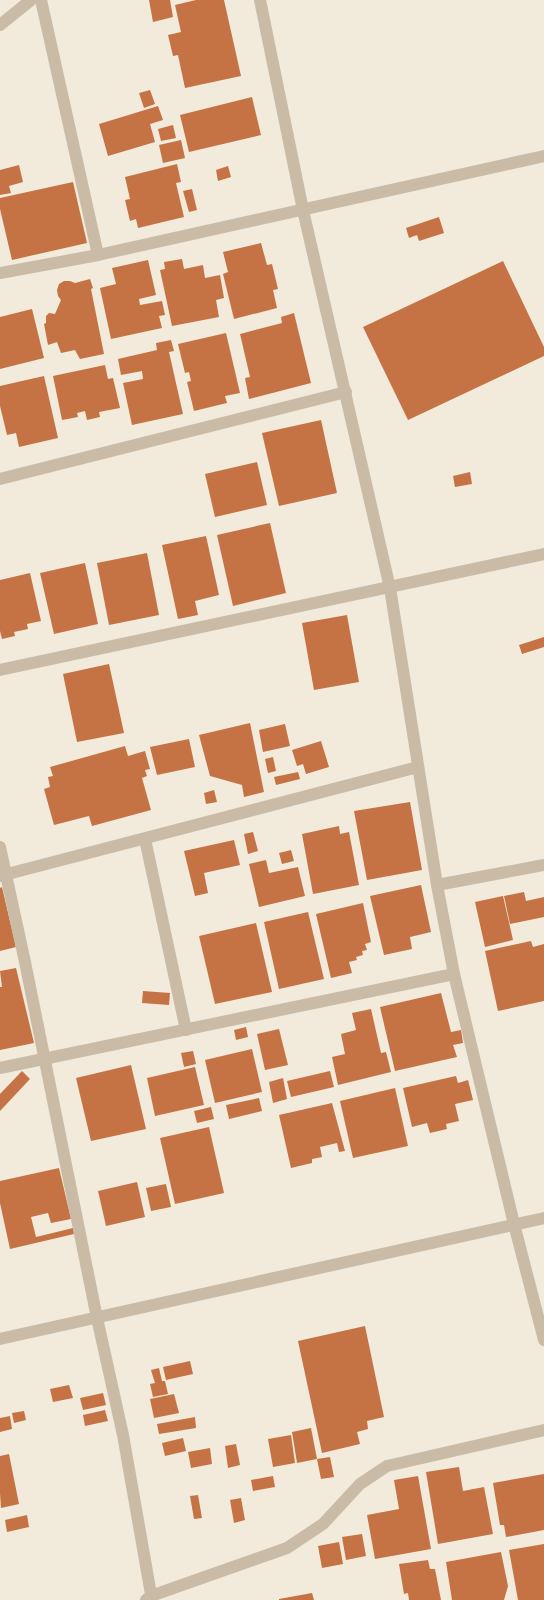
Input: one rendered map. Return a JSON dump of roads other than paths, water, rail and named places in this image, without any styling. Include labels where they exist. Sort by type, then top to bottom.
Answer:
[{"type":"street","points":[[0,25],[31,0]]},
{"type":"street","points":[[41,0],[98,255]]},
{"type":"street","points":[[260,0],[303,210],[390,588],[437,885],[454,974],[544,1340]]},
{"type":"street","points":[[0,273],[98,255],[544,156]]},
{"type":"street","points":[[0,479],[346,392]]},
{"type":"street","points":[[0,670],[544,554]]},
{"type":"street","points":[[3,876],[418,768]]},
{"type":"street","points":[[145,839],[186,1030]]},
{"type":"street","points":[[0,847],[3,876],[44,1058],[123,1435],[150,1599],[287,1548],[323,1524],[360,1484],[387,1466],[544,1430]]},
{"type":"street","points":[[437,885],[544,865]]},
{"type":"street","points":[[0,1068],[454,974]]},
{"type":"street","points":[[0,1339],[544,1218]]}]
